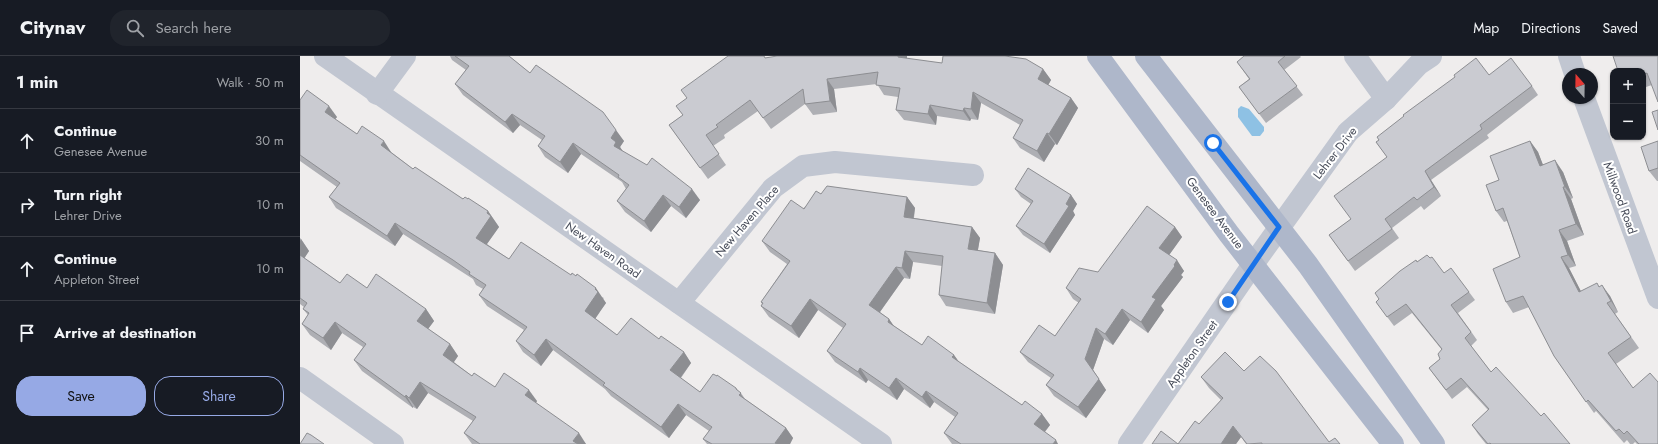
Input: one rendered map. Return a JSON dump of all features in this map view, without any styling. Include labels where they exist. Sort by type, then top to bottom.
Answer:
[{"type":"main road","name":"Genesee Avenue","points":[[1098,56],[1229,234],[1254,263],[1393,444]]},
{"type":"main road","points":[[1146,56],[1279,227],[1434,444]]},
{"type":"street","name":"New Haven Road","points":[[325,56],[377,94],[881,444]]},
{"type":"street","points":[[377,94],[405,56]]},
{"type":"street","points":[[1355,56],[1386,98]]},
{"type":"street","name":"Lehrer Drive","points":[[1254,263],[1348,132],[1386,98],[1419,64],[1431,56]]},
{"type":"street","points":[[1569,56],[1573,68]]},
{"type":"street","name":"Millwood Road","points":[[1586,104],[1658,298]]},
{"type":"street","name":"New Haven Place","points":[[679,303],[773,188],[803,166],[835,162],[973,175]]},
{"type":"street","name":"Appleton Street","points":[[1129,444],[1254,263]]},
{"type":"street","points":[[300,378],[393,444]]},
{"type":"water","points":[[1241,106],[1249,109],[1264,127],[1264,131],[1260,136],[1252,136],[1238,117],[1238,109]]},
{"type":"building","points":[[455,56],[509,56],[530,73],[536,65],[603,112],[616,130],[611,138],[616,142],[614,146],[647,165],[652,158],[692,189],[679,207],[663,195],[644,221],[617,201],[629,185],[618,177],[619,175],[573,143],[560,162],[538,146],[545,136],[512,114],[505,122],[455,84],[469,66]]},
{"type":"building","points":[[728,56],[764,56],[765,58],[777,56],[898,56],[942,63],[943,56],[1005,56],[1026,59],[1043,69],[1038,79],[1071,98],[1049,134],[1047,133],[1037,151],[1013,138],[1023,120],[973,92],[971,109],[964,108],[963,111],[930,105],[928,114],[896,110],[900,88],[876,85],[878,72],[827,79],[830,101],[805,104],[803,89],[763,118],[750,100],[716,125],[718,127],[706,135],[719,154],[700,168],[669,125],[683,115],[676,106],[687,98],[681,90]]},
{"type":"building","points":[[1244,56],[1285,56],[1278,62],[1297,86],[1259,114],[1239,87],[1250,79],[1237,62]]},
{"type":"building","points":[[1613,56],[1658,56],[1658,102],[1646,74],[1646,68],[1617,68]]},
{"type":"building","points":[[1476,58],[1489,75],[1511,58],[1532,86],[1480,125],[1482,129],[1425,171],[1434,187],[1417,200],[1414,197],[1385,219],[1392,229],[1348,261],[1329,235],[1351,219],[1334,196],[1387,157],[1376,142],[1379,140],[1377,137],[1404,116],[1403,115],[1455,77],[1454,75]]},
{"type":"building","points":[[307,90],[329,106],[325,112],[357,134],[362,126],[384,141],[381,145],[413,169],[415,167],[463,199],[465,197],[468,198],[488,211],[487,213],[491,216],[476,238],[509,259],[521,242],[571,275],[572,273],[576,276],[577,274],[596,288],[595,289],[598,292],[585,311],[617,335],[631,318],[659,339],[661,336],[684,352],[670,370],[700,392],[713,374],[717,375],[736,388],[741,393],[739,395],[786,428],[775,443],[777,444],[712,444],[703,439],[712,427],[678,404],[661,427],[603,385],[605,383],[546,339],[534,355],[516,341],[527,327],[479,295],[486,285],[469,274],[470,272],[395,223],[387,236],[329,197],[340,183],[300,155],[300,100]]},
{"type":"building","points":[[1658,110],[1658,130],[1652,112]]},
{"type":"building","points":[[1530,141],[1540,166],[1555,160],[1565,187],[1563,187],[1576,224],[1559,230],[1568,255],[1561,257],[1579,292],[1597,283],[1599,287],[1602,285],[1611,301],[1607,303],[1631,337],[1608,353],[1633,388],[1650,373],[1658,382],[1658,444],[1639,444],[1627,431],[1624,434],[1619,429],[1616,431],[1588,400],[1586,402],[1554,356],[1523,296],[1506,302],[1493,269],[1520,257],[1503,208],[1496,211],[1486,185],[1499,180],[1490,156]]},
{"type":"building","points":[[1658,141],[1658,168],[1649,171],[1641,147]]},
{"type":"building","points":[[1028,168],[1071,195],[1066,204],[1069,206],[1044,244],[1016,226],[1033,201],[1015,189]]},
{"type":"building","points":[[827,186],[907,197],[904,217],[972,227],[968,249],[995,253],[987,303],[939,295],[943,256],[905,251],[902,268],[896,267],[869,305],[889,319],[888,322],[922,345],[928,336],[954,355],[952,357],[1022,405],[1025,401],[1042,414],[1034,424],[1056,440],[1053,444],[961,444],[944,433],[958,413],[926,391],[922,397],[896,378],[889,388],[860,368],[858,372],[827,351],[846,324],[810,299],[791,326],[761,306],[763,303],[761,302],[790,261],[762,241],[791,200],[804,209],[816,191],[821,194]]},
{"type":"building","points":[[1147,206],[1175,227],[1159,248],[1177,260],[1174,265],[1175,266],[1152,297],[1156,299],[1141,322],[1122,309],[1105,334],[1096,328],[1085,359],[1099,379],[1078,407],[1046,385],[1054,375],[1020,352],[1039,325],[1055,336],[1081,299],[1066,288],[1079,268],[1098,272]]},
{"type":"building","points":[[300,255],[340,283],[347,274],[367,288],[376,274],[426,309],[417,321],[450,344],[443,355],[472,376],[474,373],[495,387],[504,373],[529,390],[525,395],[579,433],[573,441],[578,444],[480,444],[464,433],[476,417],[420,382],[409,398],[406,395],[405,397],[354,360],[366,344],[335,322],[323,338],[302,324],[309,313],[303,309],[307,303],[300,298]]},
{"type":"building","points":[[1427,255],[1430,258],[1432,257],[1444,273],[1451,268],[1469,292],[1451,305],[1471,332],[1465,338],[1491,372],[1496,367],[1541,416],[1544,413],[1570,444],[1488,444],[1472,425],[1489,409],[1461,378],[1446,390],[1429,368],[1440,359],[1438,354],[1442,349],[1406,304],[1387,317],[1376,302],[1379,299],[1375,293],[1400,271],[1416,260],[1417,262]]},
{"type":"building","points":[[1225,352],[1244,371],[1260,356],[1276,371],[1329,442],[1335,438],[1340,444],[1247,444],[1233,426],[1221,444],[1178,444],[1195,421],[1199,424],[1223,398],[1201,377]]},
{"type":"building","points":[[1161,431],[1178,444],[1152,444]]},
{"type":"building","points":[[307,433],[311,435],[324,444],[300,444]]},
{"type":"route","points":[[1213,143],[1279,227],[1228,302]]}]
